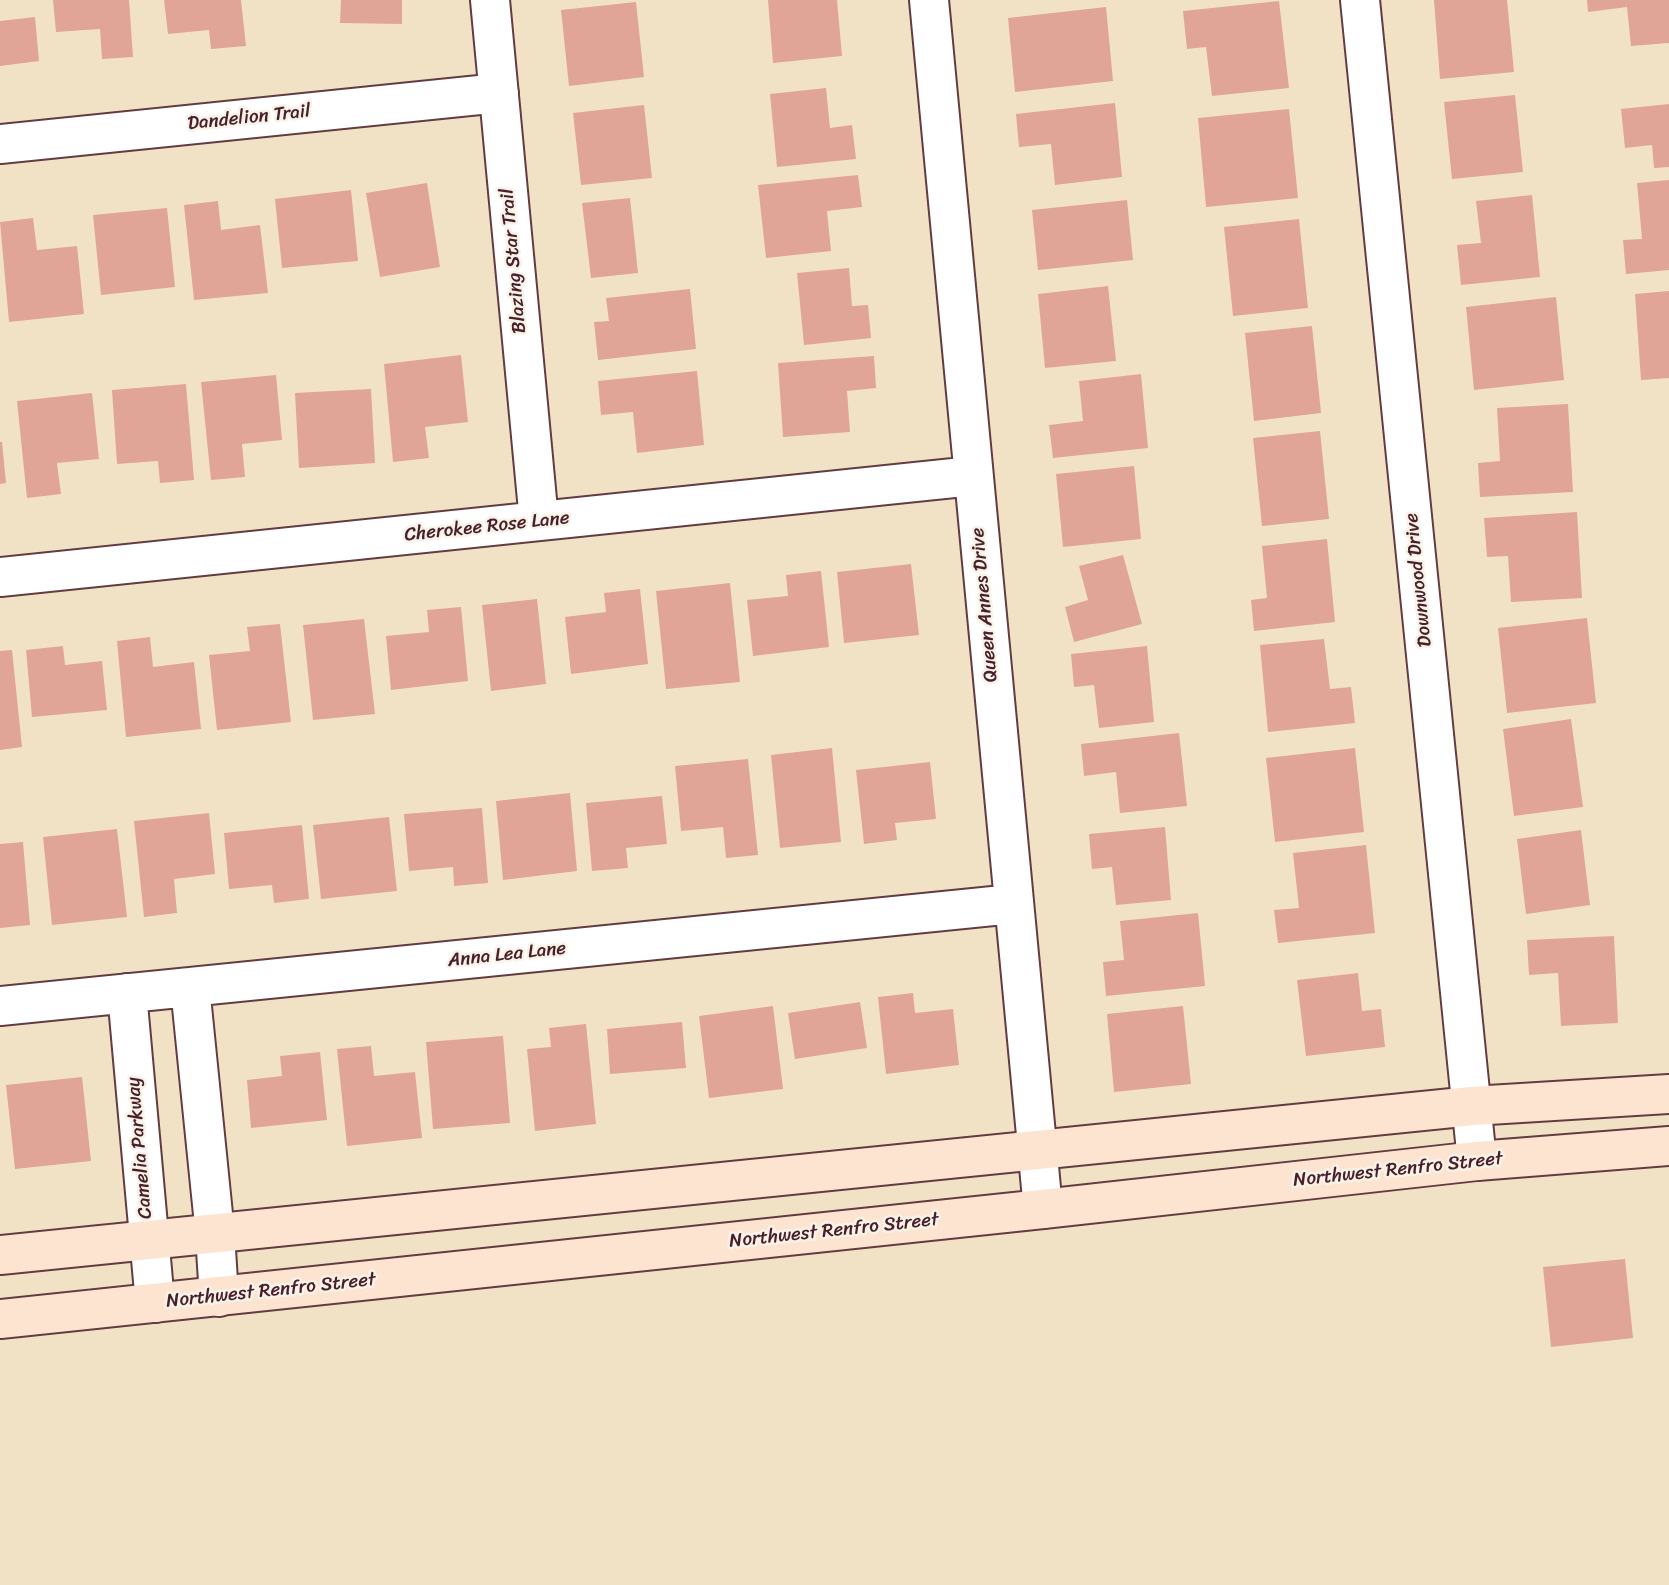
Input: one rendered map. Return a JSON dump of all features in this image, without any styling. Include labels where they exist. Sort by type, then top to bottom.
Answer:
[{"type":"main road","points":[[0,1255],[1472,1106],[1669,1094]]},
{"type":"main road","name":"Northwest Renfro Street","points":[[0,1319],[1477,1161],[1669,1146]]},
{"type":"street","name":"Blazing Star Trail","points":[[490,0],[538,521]]},
{"type":"street","name":"Queen Annes Drive","points":[[929,0],[1043,1209]]},
{"type":"street","name":"Downwood Drive","points":[[1360,0],[1477,1161]]},
{"type":"street","name":"Dandelion Trail","points":[[0,144],[499,93]]},
{"type":"street","name":"Cherokee Rose Lane","points":[[0,577],[974,477]]},
{"type":"street","name":"Anna Lea Lane","points":[[0,1006],[1013,904]]},
{"type":"street","points":[[190,987],[219,1297]]},
{"type":"street","name":"Camelia Parkway","points":[[127,993],[155,1303]]},
{"type":"building","points":[[53,0],[129,0],[133,57],[102,59],[100,29],[56,32]]},
{"type":"building","points":[[164,0],[241,0],[246,46],[211,49],[209,30],[168,34]]},
{"type":"building","points":[[341,0],[402,0],[402,24],[340,23]]},
{"type":"building","points":[[768,0],[837,0],[842,56],[773,63]]},
{"type":"building","points":[[1434,0],[1507,0],[1514,72],[1440,79]]},
{"type":"building","points":[[1587,0],[1669,0],[1669,43],[1631,46],[1627,7],[1588,12]]},
{"type":"building","points":[[1279,1],[1289,88],[1212,96],[1206,47],[1187,49],[1183,11]]},
{"type":"building","points":[[636,2],[644,77],[569,86],[561,10]]},
{"type":"building","points":[[1106,7],[1113,81],[1015,92],[1008,18]]},
{"type":"building","points":[[35,17],[39,61],[0,66],[0,21]]},
{"type":"building","points":[[826,88],[830,128],[852,125],[856,159],[777,167],[770,94]]},
{"type":"building","points":[[1515,95],[1523,172],[1452,179],[1444,102]]},
{"type":"building","points":[[1115,103],[1122,177],[1055,185],[1051,144],[1019,147],[1016,114]]},
{"type":"building","points":[[1669,104],[1669,167],[1654,168],[1652,145],[1625,148],[1621,109]]},
{"type":"building","points":[[644,105],[652,178],[581,185],[573,113]]},
{"type":"building","points":[[1289,109],[1298,198],[1206,207],[1198,118]]},
{"type":"building","points":[[858,175],[862,207],[827,211],[831,251],[766,258],[758,185]]},
{"type":"building","points":[[1669,180],[1669,270],[1626,274],[1623,240],[1642,239],[1637,183]]},
{"type":"building","points":[[427,183],[440,267],[380,277],[366,193]]},
{"type":"building","points":[[351,190],[358,261],[282,268],[275,199]]},
{"type":"building","points":[[1532,195],[1540,277],[1461,285],[1457,245],[1481,243],[1476,201]]},
{"type":"building","points":[[630,198],[638,273],[591,278],[582,203]]},
{"type":"building","points":[[1127,200],[1133,260],[1038,270],[1032,210]]},
{"type":"building","points":[[218,201],[221,230],[260,225],[268,293],[194,300],[184,205]]},
{"type":"building","points":[[167,208],[175,287],[101,295],[93,215]]},
{"type":"building","points":[[33,218],[37,250],[77,246],[84,314],[9,322],[0,222]]},
{"type":"building","points":[[1299,219],[1308,308],[1233,316],[1224,227]]},
{"type":"building","points":[[849,268],[852,306],[868,305],[871,338],[804,345],[797,273]]},
{"type":"building","points":[[1108,286],[1116,361],[1045,368],[1038,294]]},
{"type":"building","points":[[690,289],[696,349],[598,360],[594,322],[609,321],[606,298]]},
{"type":"building","points":[[1669,291],[1669,378],[1641,380],[1635,294]]},
{"type":"building","points":[[1556,297],[1564,380],[1474,390],[1466,307]]},
{"type":"building","points":[[1312,326],[1321,413],[1254,421],[1245,333]]},
{"type":"building","points":[[461,355],[468,422],[425,427],[429,458],[393,462],[384,364]]},
{"type":"building","points":[[874,356],[876,388],[847,391],[850,432],[783,437],[778,363]]},
{"type":"building","points":[[697,371],[704,445],[637,453],[633,412],[601,415],[598,381]]},
{"type":"building","points":[[1141,374],[1148,448],[1053,458],[1049,425],[1083,421],[1079,381]]},
{"type":"building","points":[[276,375],[282,440],[242,444],[245,477],[211,480],[201,382]]},
{"type":"building","points":[[186,384],[194,480],[160,483],[158,461],[117,464],[112,390]]},
{"type":"building","points":[[371,389],[375,463],[299,468],[295,393]]},
{"type":"building","points":[[92,393],[99,459],[57,463],[61,494],[27,498],[17,401]]},
{"type":"building","points":[[1568,404],[1573,492],[1480,497],[1478,463],[1500,461],[1497,408]]},
{"type":"building","points":[[1320,431],[1329,519],[1262,526],[1253,438]]},
{"type":"building","points":[[0,442],[6,483],[0,484]]},
{"type":"building","points":[[1134,466],[1141,539],[1063,547],[1056,474]]},
{"type":"building","points":[[1577,512],[1582,598],[1511,602],[1508,556],[1487,557],[1484,518]]},
{"type":"building","points":[[1327,539],[1335,622],[1254,631],[1251,600],[1267,598],[1262,546]]},
{"type":"building","points":[[1123,555],[1142,624],[1074,642],[1065,607],[1088,600],[1079,566]]},
{"type":"building","points":[[911,564],[919,635],[844,643],[837,572]]},
{"type":"building","points":[[821,571],[829,647],[753,656],[747,600],[788,596],[786,575]]},
{"type":"building","points":[[730,583],[740,682],[666,689],[656,591]]},
{"type":"building","points":[[640,589],[648,664],[571,674],[565,617],[606,612],[604,593]]},
{"type":"building","points":[[537,599],[546,684],[491,691],[482,605]]},
{"type":"building","points":[[461,607],[468,681],[391,690],[386,636],[429,632],[427,610]]},
{"type":"building","points":[[1587,618],[1596,703],[1507,713],[1498,628]]},
{"type":"building","points":[[364,619],[375,714],[313,720],[303,625]]},
{"type":"building","points":[[280,624],[291,722],[217,730],[209,655],[250,651],[247,627]]},
{"type":"building","points":[[150,637],[153,667],[194,662],[201,729],[126,737],[117,641]]},
{"type":"building","points":[[1324,639],[1330,689],[1351,687],[1355,723],[1268,732],[1260,645]]},
{"type":"building","points":[[63,646],[65,665],[102,661],[107,710],[32,717],[26,650]]},
{"type":"building","points":[[1147,646],[1154,722],[1099,728],[1094,685],[1074,687],[1071,654]]},
{"type":"building","points":[[12,650],[22,747],[0,750],[0,651]]},
{"type":"building","points":[[1571,719],[1583,807],[1514,816],[1503,729]]},
{"type":"building","points":[[1179,733],[1187,806],[1120,813],[1116,772],[1084,776],[1081,744]]},
{"type":"building","points":[[832,748],[841,842],[780,848],[771,755]]},
{"type":"building","points":[[1355,748],[1364,832],[1275,842],[1266,758]]},
{"type":"building","points":[[748,759],[758,855],[726,858],[723,827],[681,831],[675,766]]},
{"type":"building","points":[[930,762],[936,819],[895,823],[897,840],[864,844],[856,770]]},
{"type":"building","points":[[570,793],[577,871],[503,880],[496,801]]},
{"type":"building","points":[[662,796],[667,844],[626,848],[628,868],[592,871],[586,803]]},
{"type":"building","points":[[482,808],[488,883],[454,886],[453,867],[409,871],[404,814]]},
{"type":"building","points":[[209,813],[215,874],[174,879],[177,913],[144,917],[134,821]]},
{"type":"building","points":[[389,817],[397,891],[321,899],[313,825]]},
{"type":"building","points":[[302,825],[309,899],[274,903],[272,885],[229,889],[224,833]]},
{"type":"building","points":[[1165,827],[1171,900],[1116,905],[1112,867],[1092,869],[1089,834]]},
{"type":"building","points":[[117,829],[127,917],[52,925],[43,837]]},
{"type":"building","points":[[1581,830],[1590,905],[1526,914],[1517,839]]},
{"type":"building","points":[[23,842],[30,925],[0,928],[0,844]]},
{"type":"building","points":[[1366,845],[1375,933],[1278,943],[1274,910],[1299,908],[1293,853]]},
{"type":"building","points":[[1198,913],[1205,986],[1106,996],[1103,962],[1124,960],[1120,921]]},
{"type":"building","points":[[1614,936],[1618,1023],[1561,1026],[1558,973],[1529,975],[1527,940]]},
{"type":"building","points":[[1358,973],[1362,1011],[1381,1009],[1385,1047],[1306,1056],[1297,980]]},
{"type":"building","points":[[913,993],[915,1013],[953,1009],[959,1065],[886,1074],[878,997]]},
{"type":"building","points":[[860,1002],[867,1048],[795,1059],[788,1013]]},
{"type":"building","points":[[773,1006],[783,1089],[709,1098],[699,1016]]},
{"type":"building","points":[[1183,1006],[1191,1084],[1114,1092],[1107,1014]]},
{"type":"building","points":[[682,1022],[686,1068],[610,1074],[607,1029]]},
{"type":"building","points":[[586,1024],[596,1124],[535,1131],[527,1049],[551,1047],[549,1028]]},
{"type":"building","points":[[503,1036],[510,1123],[433,1129],[426,1042]]},
{"type":"building","points":[[371,1046],[374,1076],[415,1072],[422,1138],[347,1146],[337,1049]]},
{"type":"building","points":[[320,1052],[327,1120],[251,1128],[247,1080],[282,1076],[280,1056]]},
{"type":"building","points":[[82,1077],[91,1161],[15,1169],[6,1085]]},
{"type":"building","points":[[1625,1259],[1633,1338],[1551,1347],[1543,1267]]}]
